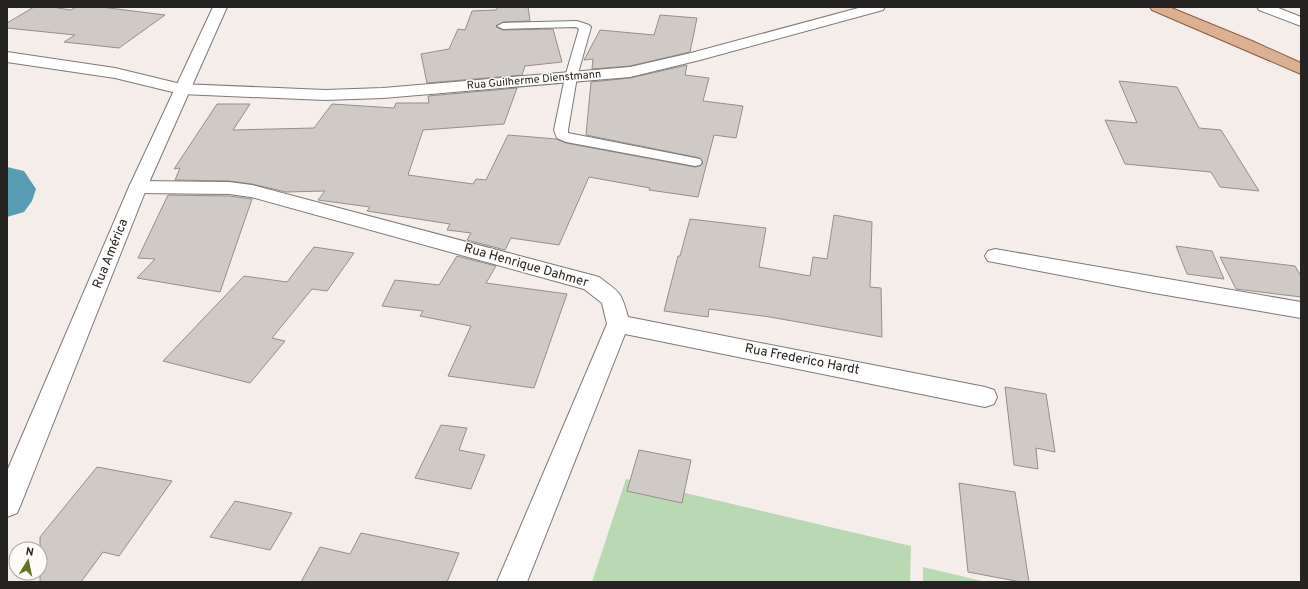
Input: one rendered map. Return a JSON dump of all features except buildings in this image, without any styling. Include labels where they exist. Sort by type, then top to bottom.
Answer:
[{"type":"main road","points":[[1157,7],[1247,44],[1301,69]]},
{"type":"street","name":"Rua América","points":[[7,504],[138,186],[181,89],[220,7]]},
{"type":"street","name":"Rua Guilherme Dienstmann","points":[[7,57],[115,73],[181,89],[325,95],[383,93],[630,72],[695,58],[757,39],[878,7]]},
{"type":"street","points":[[1264,7],[1301,22]]},
{"type":"street","name":"Rua Henrique Dahmer","points":[[138,186],[229,188],[252,191],[591,282],[612,299],[618,324]]},
{"type":"street","points":[[995,256],[1301,310]]},
{"type":"street","points":[[512,582],[618,324]]},
{"type":"street","name":"Rua Frederico Hardt","points":[[618,324],[985,397]]},
{"type":"lane","points":[[503,26],[582,25],[585,27],[571,77],[561,130],[562,135],[566,138],[695,162]]},
{"type":"green space","points":[[626,479],[911,546],[910,582],[592,582]]},
{"type":"green space","points":[[923,567],[986,582],[923,582]]},
{"type":"waterway","points":[[7,182],[12,189],[7,201]]}]
